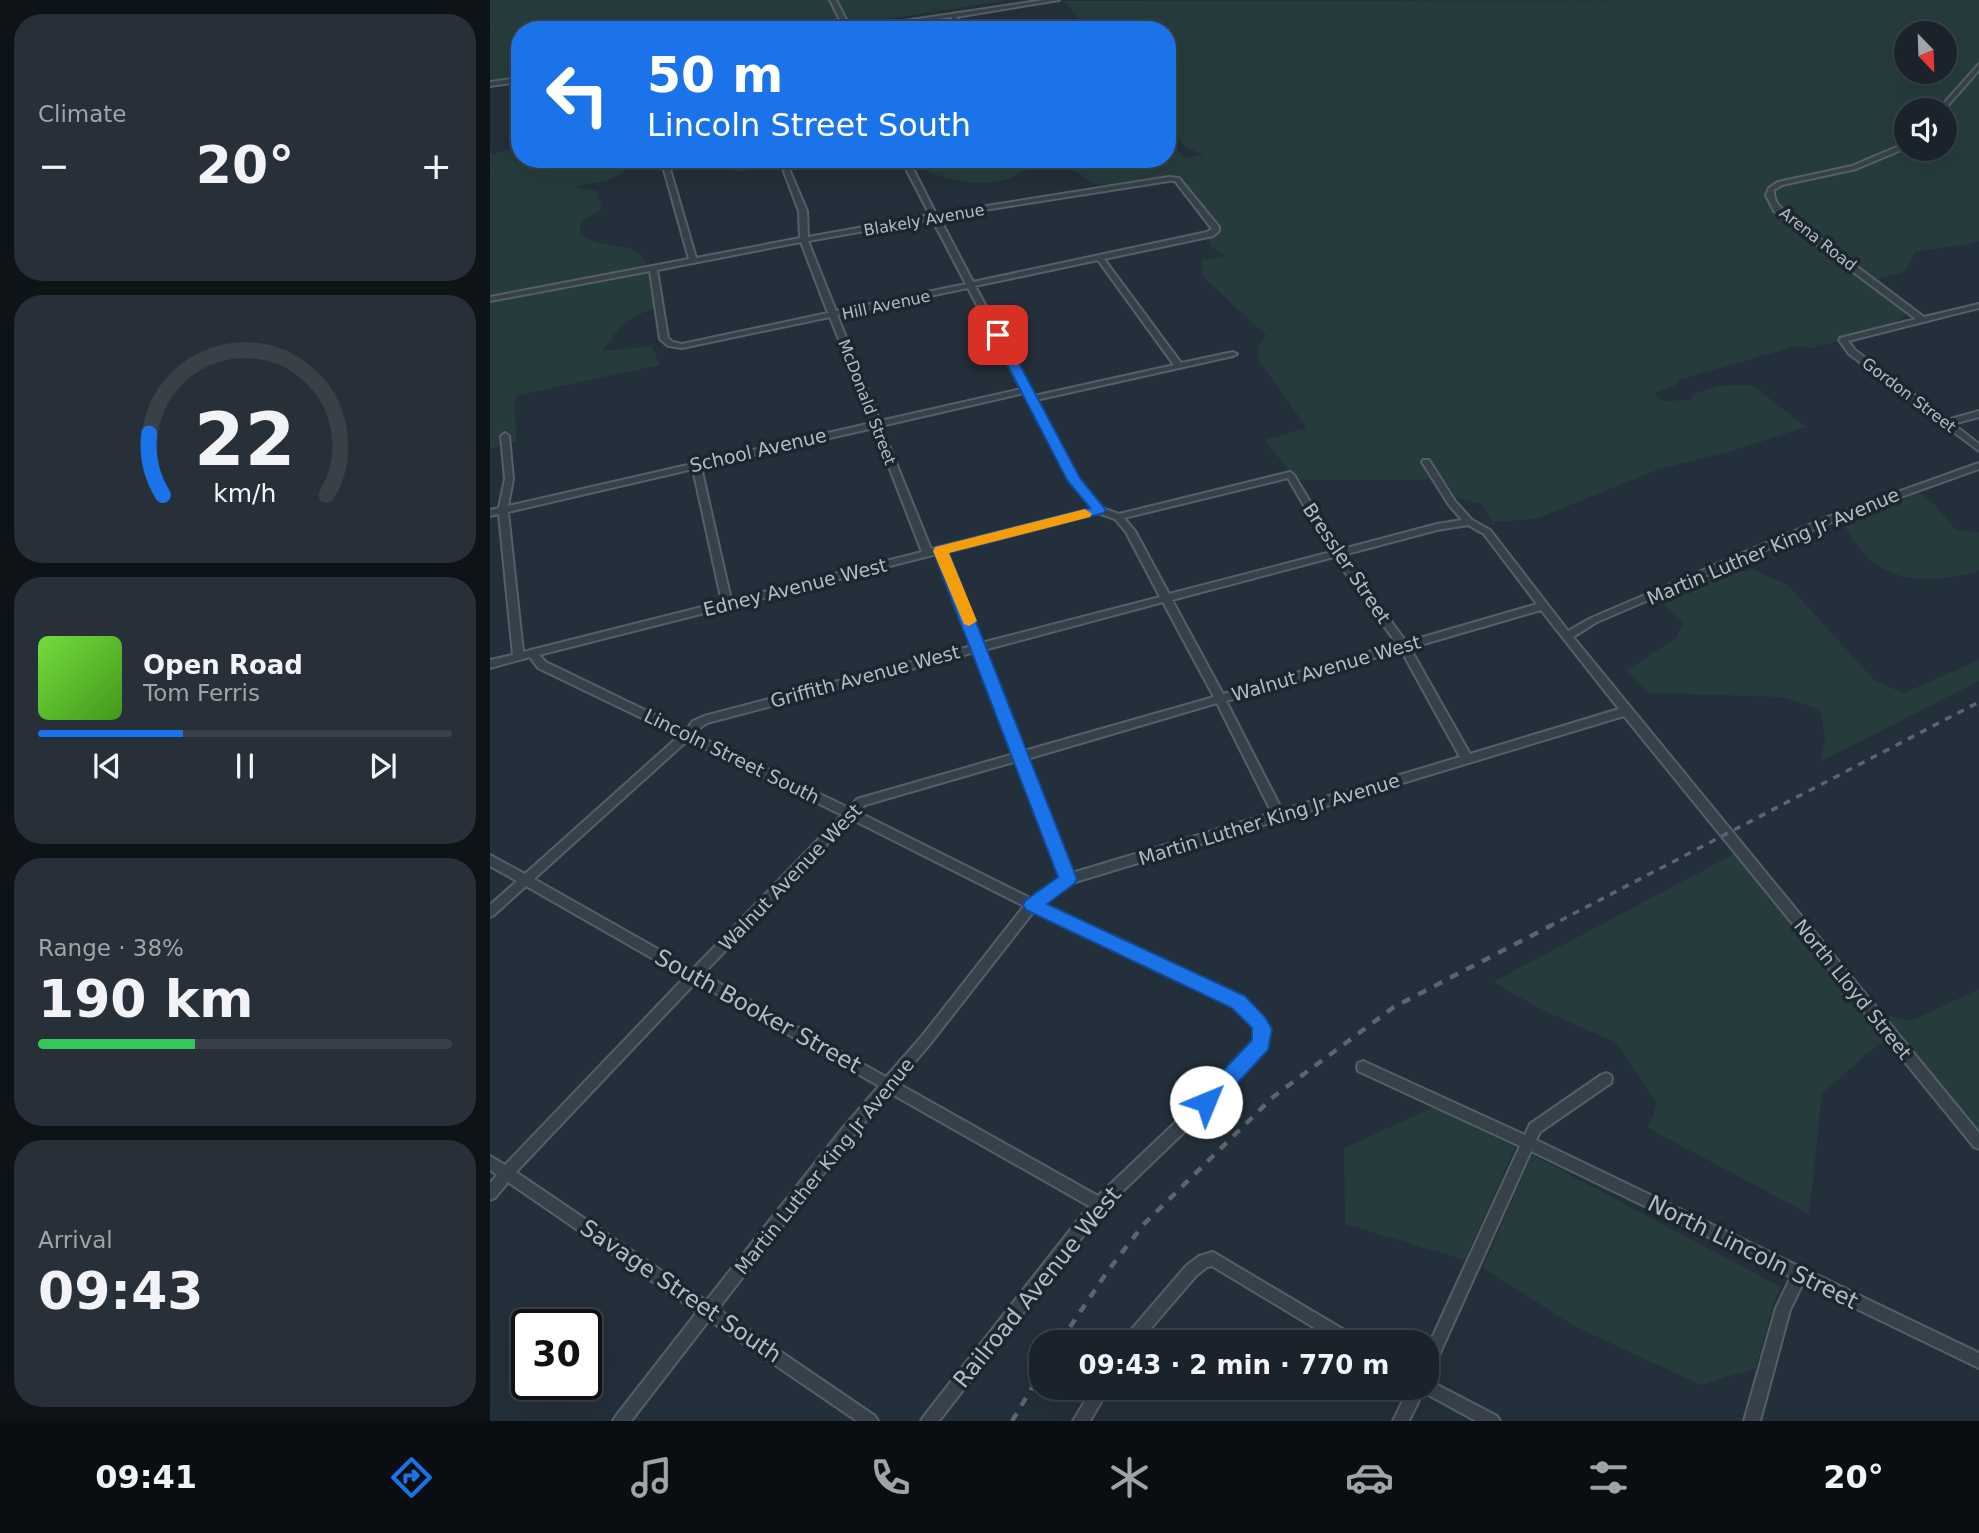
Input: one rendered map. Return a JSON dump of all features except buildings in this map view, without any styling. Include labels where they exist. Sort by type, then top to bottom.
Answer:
[{"type":"street","points":[[833,0],[844,21]]},
{"type":"street","points":[[912,21],[1056,0]]},
{"type":"street","points":[[952,15],[956,21]]},
{"type":"street","points":[[1951,98],[1979,66]]},
{"type":"street","points":[[490,84],[511,81]]},
{"type":"street","name":"Arena Road","points":[[1894,151],[1854,169],[1780,183],[1771,189],[1770,195],[1777,209],[1792,222],[1922,320]]},
{"type":"street","points":[[667,168],[693,261]]},
{"type":"street","points":[[909,168],[1074,480],[1099,510],[1118,517],[1130,531],[1279,816]]},
{"type":"street","name":"McDonald Street","points":[[786,169],[803,211],[804,241],[928,554]]},
{"type":"street","name":"Blakely Avenue","points":[[490,299],[935,217],[1175,179],[1216,229],[1210,234],[1100,258]]},
{"type":"street","points":[[1100,258],[1179,366]]},
{"type":"street","name":"Hill Avenue","points":[[653,269],[664,339],[671,344],[687,346],[1100,258]]},
{"type":"street","points":[[1922,320],[1979,306]]},
{"type":"street","name":"Gordon Street","points":[[1922,320],[1843,340],[1852,352],[1979,448]]},
{"type":"street","name":"School Avenue","points":[[490,513],[875,424],[1233,354]]},
{"type":"street","points":[[1946,423],[1979,414]]},
{"type":"street","points":[[505,436],[509,479],[503,510],[517,657]]},
{"type":"street","points":[[1426,461],[1452,503],[1469,522],[1487,531],[1626,711]]},
{"type":"street","points":[[696,464],[727,604]]},
{"type":"street","name":"Martin Luther King Jr Avenue","points":[[1567,636],[1594,620],[1828,520],[1979,466]]},
{"type":"street","name":"Bressler Street","points":[[1118,517],[1290,475],[1337,554],[1404,646],[1467,760]]},
{"type":"street","name":"Edney Avenue West","points":[[490,664],[1099,510]]},
{"type":"street","name":"Griffith Avenue West","points":[[490,912],[696,724],[704,720],[1437,527],[1469,522]]},
{"type":"street","points":[[940,551],[1068,879]]},
{"type":"street","name":"Walnut Avenue West","points":[[490,1193],[506,1173],[861,802],[1543,606]]},
{"type":"street","name":"Lincoln Street South","points":[[532,653],[542,665],[849,813],[1032,905],[1238,1002]]},
{"type":"street","name":"Martin Luther King Jr Avenue","points":[[621,1421],[1032,905],[1068,879],[1626,711]]},
{"type":"street","name":"North Lloyd Street","points":[[1626,711],[1979,1143]]},
{"type":"street","name":"South Booker Street","points":[[490,860],[1100,1204]]},
{"type":"street","name":"Railroad Avenue West","points":[[929,1421],[1100,1204],[1223,1086],[1261,1044],[1263,1029],[1238,1002]]},
{"type":"street","name":"North Lincoln Street","points":[[1363,1067],[1527,1142],[1979,1361]]},
{"type":"street","points":[[1439,1339],[1535,1128],[1606,1079]]},
{"type":"street","name":"Savage Street South","points":[[490,1163],[709,1308],[870,1421]]},
{"type":"street","points":[[1140,1330],[1191,1270],[1204,1261],[1213,1259],[1331,1330]]},
{"type":"street","points":[[1752,1421],[1783,1308],[1800,1274]]},
{"type":"street","points":[[1439,1392],[1492,1421]]},
{"type":"street","points":[[1081,1421],[1094,1400]]},
{"type":"street","points":[[1401,1421],[1411,1400]]},
{"type":"green space","points":[[490,0],[829,0],[840,21],[511,21],[511,79],[490,82]]},
{"type":"green space","points":[[837,0],[1003,1],[875,21],[847,21]]},
{"type":"green space","points":[[1979,0],[1979,241],[1916,251],[1904,272],[1868,282],[1908,313],[1893,324],[1837,337],[1839,341],[1812,348],[1795,346],[1679,380],[1676,385],[1654,393],[1663,401],[1690,400],[1694,394],[1719,386],[1752,385],[1806,427],[1729,452],[1659,469],[1536,519],[1493,522],[1482,504],[1457,498],[1429,457],[1419,459],[1431,479],[1299,480],[1265,440],[1307,428],[1259,361],[1259,347],[1266,335],[1203,277],[1202,260],[1224,256],[1211,246],[1208,238],[1221,229],[1181,178],[1169,177],[1112,185],[1095,184],[1070,168],[1176,168],[1176,147],[1185,158],[1204,155],[1186,147],[1176,135],[1176,21],[1081,21],[1064,1]]},
{"type":"green space","points":[[511,149],[511,168],[623,168],[624,172],[608,181],[571,187],[597,191],[602,209],[581,221],[580,233],[588,239],[636,251],[647,267],[490,296],[490,150],[493,154]]},
{"type":"green space","points":[[732,168],[758,168],[734,172]]},
{"type":"green space","points":[[934,168],[1027,168],[1011,178],[997,182],[968,182],[925,171]]},
{"type":"green space","points":[[648,272],[655,309],[630,319],[603,351],[652,346],[660,365],[515,396],[516,442],[511,443],[510,432],[500,434],[500,446],[490,448],[490,301]]},
{"type":"green space","points":[[1919,492],[1933,503],[1956,530],[1979,532],[1979,571],[1953,577],[1924,579],[1896,574],[1883,569],[1868,557],[1844,527]]},
{"type":"green space","points":[[1753,569],[1789,586],[1875,681],[1904,693],[1979,660],[1979,681],[1820,762],[1825,738],[1820,709],[1781,697],[1650,693],[1626,671],[1677,637],[1683,622],[1661,602],[1707,579]]},
{"type":"green space","points":[[1734,854],[1887,1040],[1878,1044],[1822,1094],[1809,1214],[1648,1128],[1657,1104],[1617,1043],[1542,1010],[1493,982]]},
{"type":"green space","points":[[1979,989],[1979,1133],[1881,1014],[1911,1021]]},
{"type":"green space","points":[[1434,1107],[1515,1147],[1465,1260],[1345,1224],[1344,1148]]},
{"type":"green space","points":[[1532,1155],[1781,1287],[1774,1301],[1756,1368],[1701,1385],[1576,1327],[1483,1268]]},
{"type":"railway","points":[[1548,927],[1979,702]]},
{"type":"railway","points":[[1068,1330],[1107,1272],[1144,1224],[1273,1097],[1394,1007],[1552,925]]},
{"type":"railway","points":[[1012,1421],[1029,1393]]},
{"type":"slow traffic","points":[[969,621],[940,551],[1085,514]]},
{"type":"route","points":[[998,335],[1074,480],[1099,510],[940,551],[967,613],[989,677],[1068,879],[1046,892],[1032,905],[1238,1002],[1258,1023],[1263,1029],[1261,1044],[1206,1102]]}]
